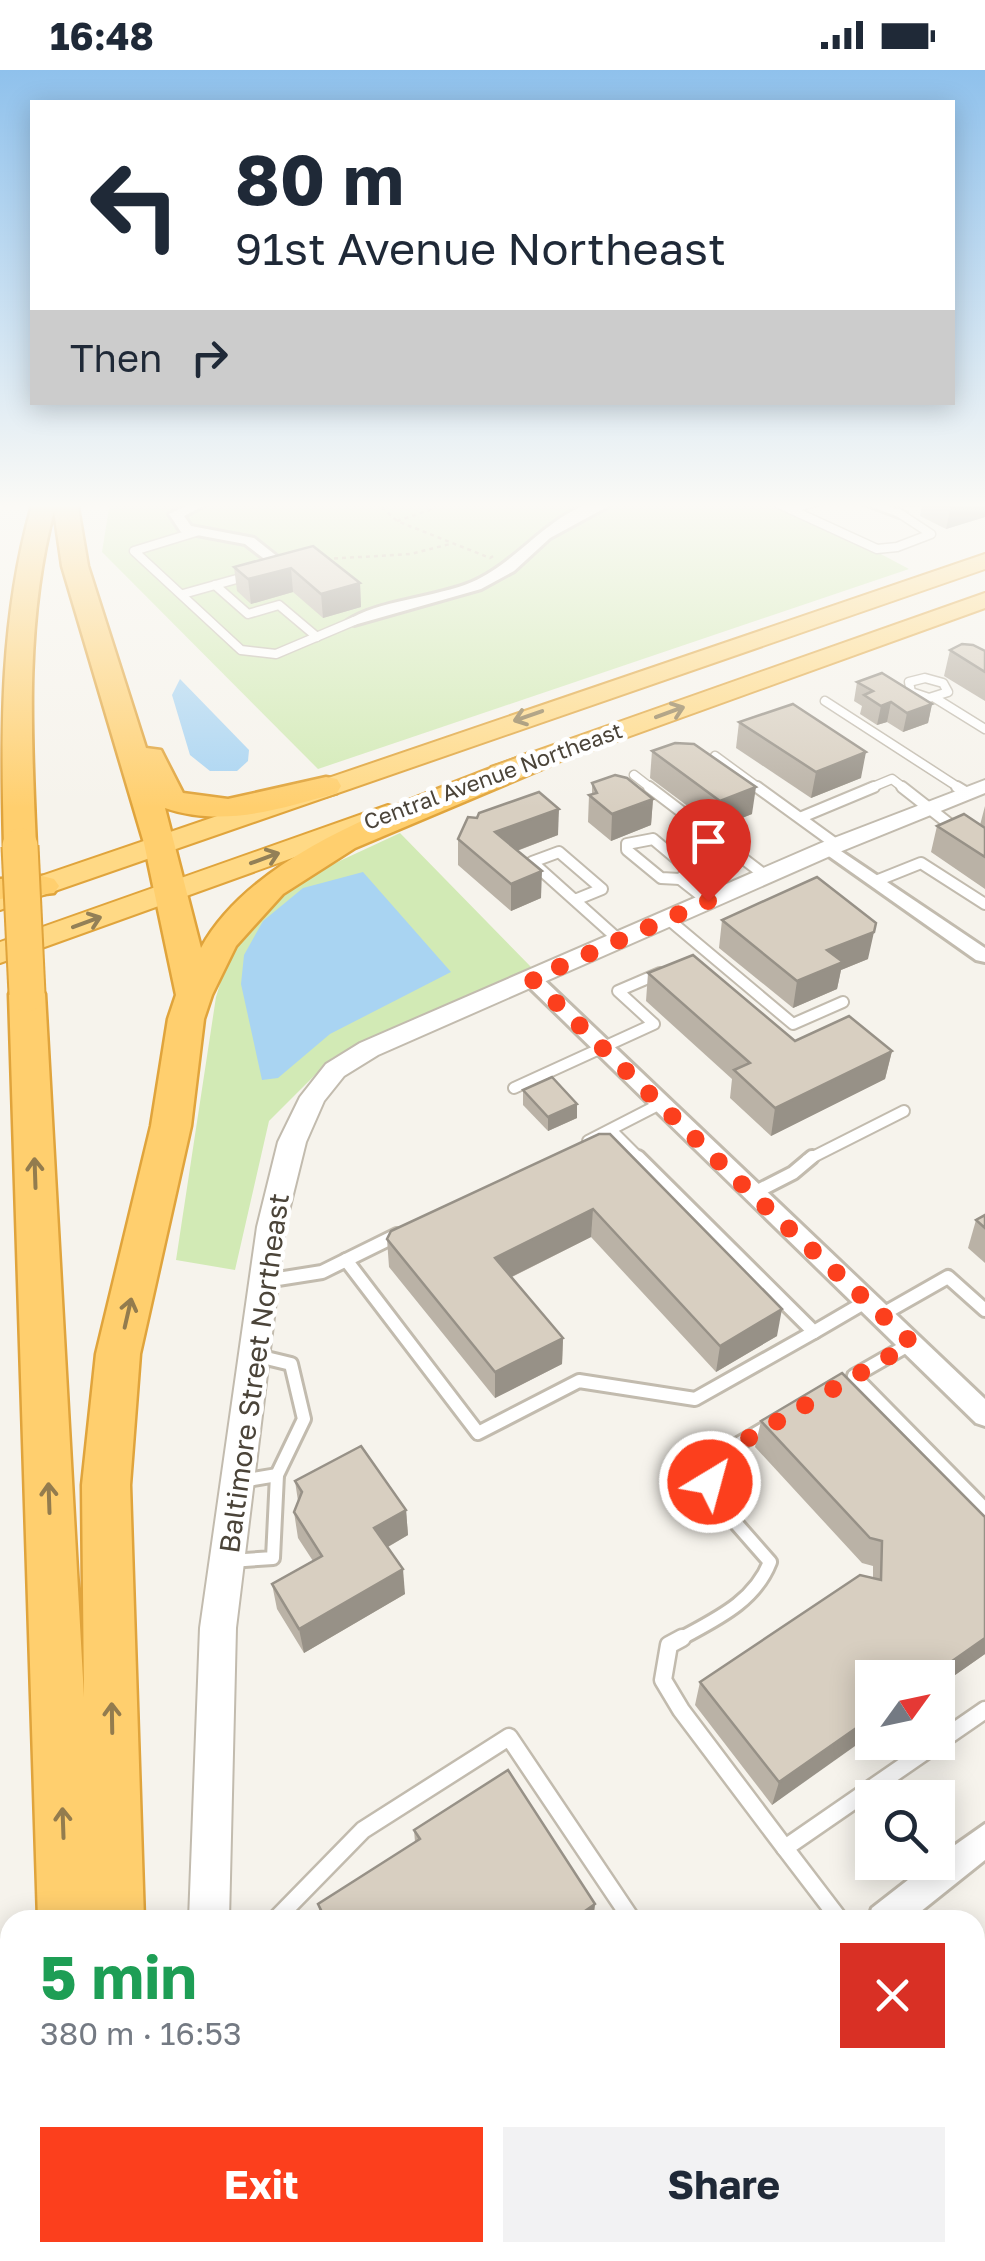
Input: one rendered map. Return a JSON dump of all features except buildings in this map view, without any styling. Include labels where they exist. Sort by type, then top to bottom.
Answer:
[{"type":"highway","points":[[28,604],[18,638],[15,706],[67,1910]]},
{"type":"highway","points":[[86,604],[160,843],[194,995]]},
{"type":"highway","points":[[100,604],[160,784],[170,799],[212,812],[326,786]]},
{"type":"highway","name":"Central Avenue Northeast","points":[[0,901],[858,604]]},
{"type":"highway","name":"Central Avenue Northeast","points":[[0,952],[973,604]]},
{"type":"highway","points":[[115,1910],[106,1485],[118,1354],[171,1126],[186,1019],[194,995],[222,942],[271,887],[344,841],[538,760]]},
{"type":"highway","points":[[0,889],[42,886]]},
{"type":"street","points":[[354,621],[412,604]]},
{"type":"street","name":"Baltimore Street Northeast","points":[[209,1910],[218,1628],[271,1227],[292,1142],[313,1097],[334,1070],[368,1048],[618,938],[976,789]]},
{"type":"street","points":[[833,847],[876,882],[985,955]]},
{"type":"street","points":[[532,979],[985,1415]]},
{"type":"street","points":[[897,1910],[985,1840]]},
{"type":"lane","points":[[194,604],[241,650],[282,652],[354,621]]},
{"type":"lane","points":[[237,604],[248,614],[279,606],[317,637]]},
{"type":"lane","points":[[282,652],[293,663]]},
{"type":"lane","points":[[936,698],[980,722],[985,729]]},
{"type":"lane","points":[[825,701],[976,789]]},
{"type":"lane","points":[[715,756],[802,817],[833,847]]},
{"type":"lane","points":[[634,775],[766,876]]},
{"type":"lane","points":[[802,817],[892,779],[969,838]]},
{"type":"lane","points":[[680,878],[690,870],[654,840],[642,838],[626,844],[626,850],[661,878],[680,878],[708,901]]},
{"type":"lane","points":[[574,900],[602,889],[559,852],[532,862],[574,900],[618,938]]},
{"type":"lane","points":[[876,882],[921,863],[985,904]]},
{"type":"lane","points":[[668,918],[793,1024],[843,1002]]},
{"type":"lane","points":[[514,1088],[654,1024],[618,991],[664,971]]},
{"type":"lane","points":[[576,1147],[660,1104]]},
{"type":"lane","points":[[752,1194],[794,1173],[805,1161],[904,1111]]},
{"type":"lane","points":[[611,1130],[814,1332]]},
{"type":"lane","points":[[264,1281],[322,1272],[417,1225]]},
{"type":"lane","points":[[346,1260],[478,1434],[579,1380],[695,1399],[814,1332],[948,1277],[985,1310]]},
{"type":"lane","points":[[838,1386],[912,1343]]},
{"type":"lane","points":[[227,1562],[272,1558],[277,1476],[304,1419],[291,1364],[254,1354]]},
{"type":"lane","points":[[854,1376],[985,1509]]},
{"type":"lane","points":[[788,1414],[723,1453],[710,1482],[720,1505],[770,1562],[768,1574],[758,1590],[669,1646],[664,1680],[682,1710],[832,1910]]},
{"type":"lane","points":[[238,1481],[277,1476]]},
{"type":"lane","points":[[785,1848],[985,1710]]},
{"type":"lane","points":[[285,1910],[363,1830],[509,1737],[625,1910]]},
{"type":"green space","points":[[154,604],[805,604],[318,769]]},
{"type":"green space","points":[[400,833],[531,967],[332,1058],[269,1121],[235,1270],[176,1260],[216,997],[231,948],[266,907],[303,878]]},
{"type":"water","points":[[180,679],[249,750],[248,761],[237,771],[210,771],[190,755],[172,695]]},
{"type":"water","points":[[363,872],[451,972],[330,1034],[278,1078],[262,1080],[241,984],[244,955],[263,921],[303,888]]},
{"type":"route","points":[[708,901],[532,979],[752,1194],[912,1343],[723,1453],[710,1482]]}]
